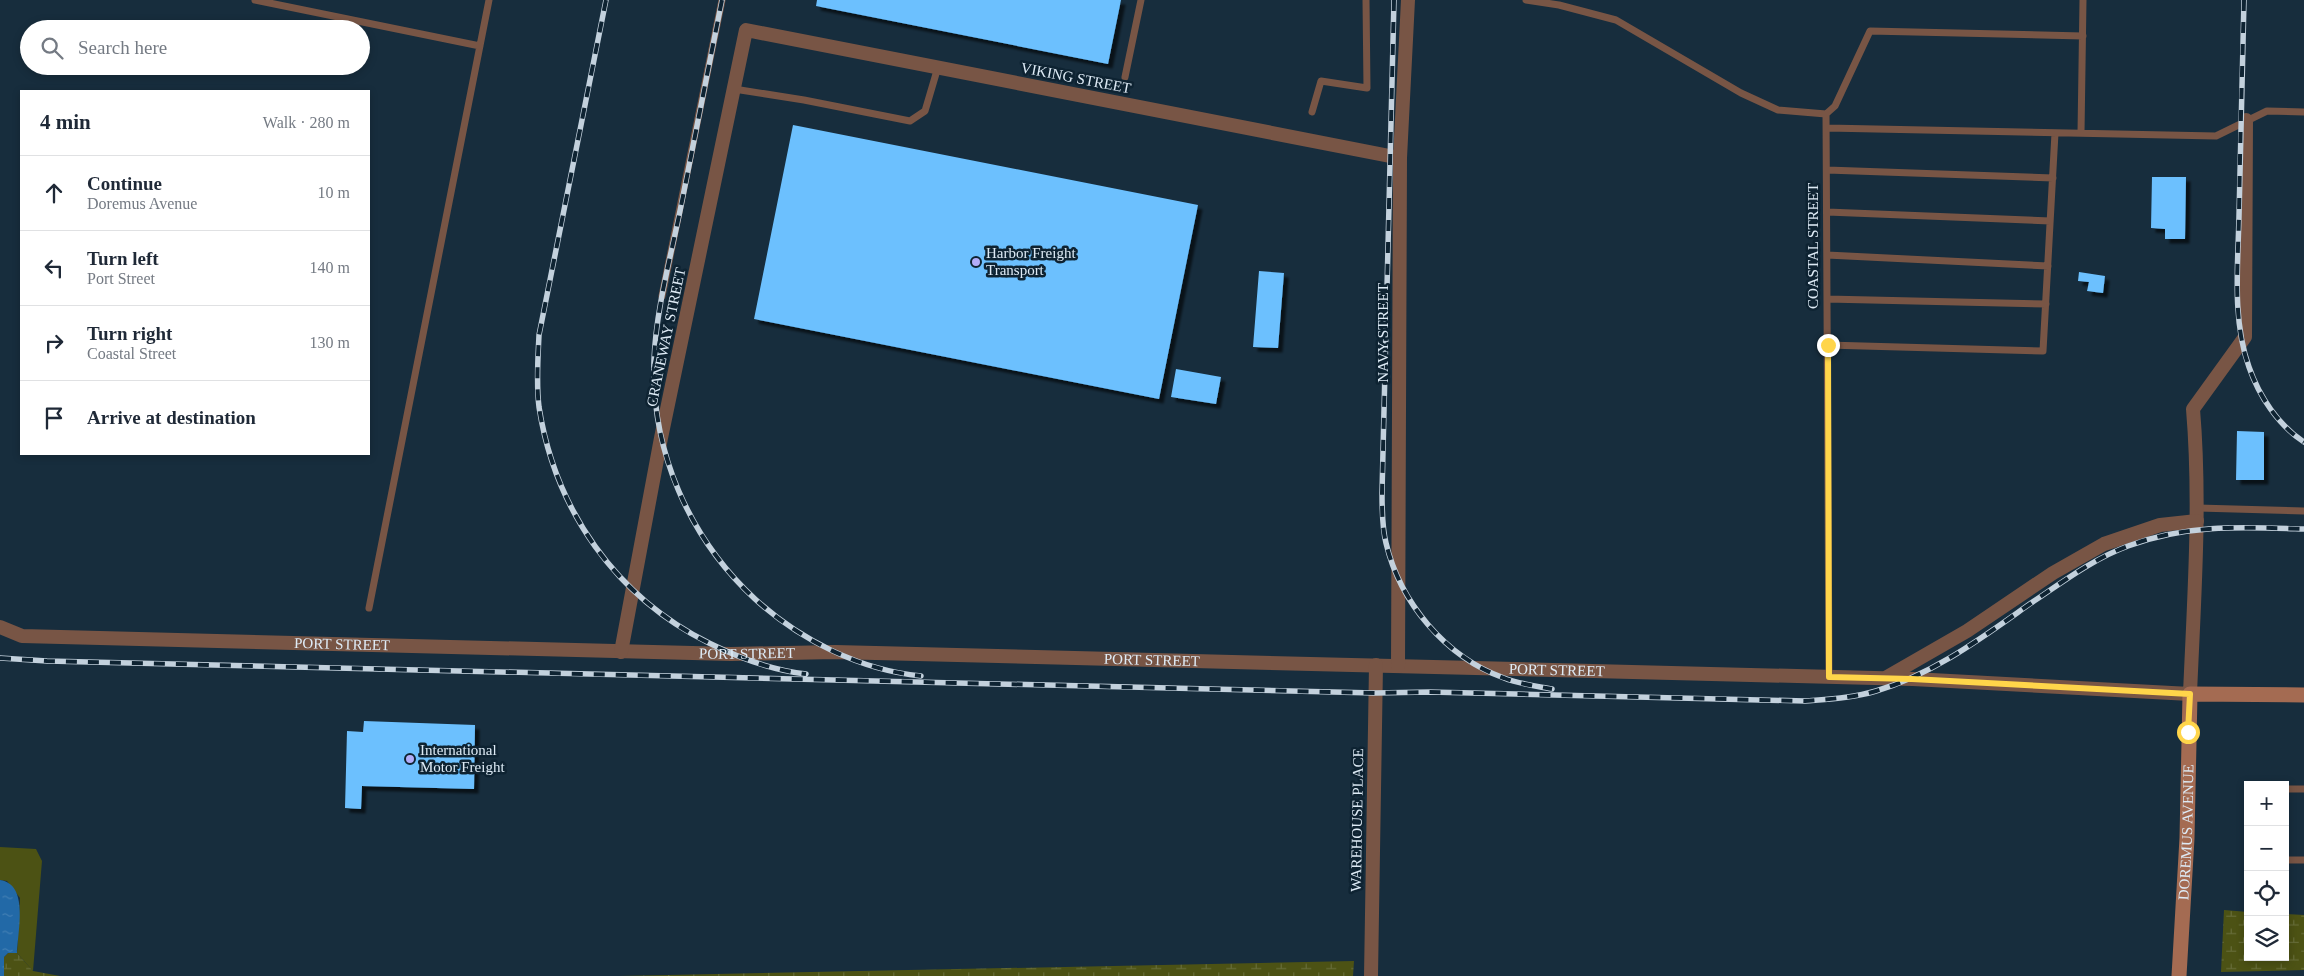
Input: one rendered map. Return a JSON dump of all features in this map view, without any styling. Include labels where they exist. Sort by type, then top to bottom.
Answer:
[{"type":"main road","name":"PORT STREET","points":[[2190,694],[2304,695]]},
{"type":"main road","name":"DOREMUS AVENUE","points":[[2179,976],[2187,838],[2190,694]]},
{"type":"street","name":"NAVY STREET","points":[[1398,666],[1400,158],[1408,0]]},
{"type":"street","name":"VIKING STREET","points":[[746,30],[1400,158]]},
{"type":"street","name":"CRANEWAY STREET","points":[[620,652],[661,438],[746,30]]},
{"type":"street","name":"DOREMUS AVENUE","points":[[2190,694],[2197,514],[2197,462],[2193,409],[2245,337],[2246,120]]},
{"type":"street","points":[[1886,678],[1966,631],[2053,573],[2104,544],[2197,514]]},
{"type":"street","name":"PORT STREET","points":[[0,627],[22,636],[620,652],[731,654],[836,652],[1886,678],[2190,694]]},
{"type":"street","name":"WAREHOUSE PLACE","points":[[1371,976],[1376,665]]},
{"type":"lane","points":[[255,0],[353,20]]},
{"type":"lane","points":[[369,608],[489,0]]},
{"type":"lane","name":"CRANEWAY STREET","points":[[662,296],[722,0]]},
{"type":"lane","points":[[1125,77],[1141,0]]},
{"type":"lane","points":[[1312,112],[1321,81],[1367,88],[1366,0]]},
{"type":"lane","points":[[1526,0],[1559,5],[1616,20],[1741,92],[1778,110],[1826,114],[1835,106],[1870,31],[2083,36]]},
{"type":"lane","points":[[2081,133],[2083,0]]},
{"type":"lane","points":[[370,24],[480,46]]},
{"type":"lane","points":[[734,89],[804,100],[910,121],[925,112],[938,67]]},
{"type":"lane","points":[[1826,128],[2216,136],[2267,111],[2304,112]]},
{"type":"lane","name":"COASTAL STREET","points":[[1826,114],[1829,677]]},
{"type":"lane","points":[[1828,345],[2043,351],[2055,133]]},
{"type":"lane","points":[[1827,170],[2053,178]]},
{"type":"lane","points":[[1827,212],[2050,221]]},
{"type":"lane","points":[[1827,255],[2048,266]]},
{"type":"lane","points":[[1827,298],[2046,304]]},
{"type":"lane","points":[[2197,514],[2304,511]]},
{"type":"lane","points":[[2289,789],[2304,789]]},
{"type":"lane","points":[[2289,860],[2304,860]]},
{"type":"green space","points":[[0,847],[36,849],[42,861],[33,971],[17,953],[20,898],[7,881],[0,880]]},
{"type":"green space","points":[[2224,910],[2244,912],[2244,961],[2289,961],[2289,914],[2304,915],[2304,970],[2221,972]]},
{"type":"green space","points":[[8,953],[17,953],[33,971],[60,976],[4,976],[4,957]]},
{"type":"green space","points":[[1354,961],[1353,976],[619,976]]},
{"type":"water","points":[[0,880],[9,883],[15,890],[20,910],[17,953],[8,953],[4,957],[4,976],[0,976]]},
{"type":"building","points":[[817,0],[1121,0],[1108,64],[816,6]]},
{"type":"building","name":"Harbor Freight Transport","points":[[793,125],[1198,205],[1159,399],[754,319]]},
{"type":"building","points":[[2152,177],[2186,177],[2185,239],[2165,239],[2165,229],[2151,228]]},
{"type":"building","points":[[1259,271],[1284,273],[1278,348],[1253,347]]},
{"type":"building","points":[[2079,272],[2105,276],[2103,293],[2087,291],[2089,282],[2078,281]]},
{"type":"building","points":[[1176,369],[1221,377],[1216,404],[1171,397]]},
{"type":"building","points":[[2237,431],[2264,432],[2264,480],[2236,480]]},
{"type":"building","name":"International Motor Freight","points":[[364,721],[475,725],[474,789],[362,786],[361,809],[345,808],[347,731],[363,732]]},
{"type":"railway","points":[[606,0],[539,335],[538,398],[547,445],[559,481],[575,515],[595,546],[619,575],[645,601],[676,624],[720,648],[768,666],[806,674]]},
{"type":"railway","points":[[722,0],[664,283],[655,341],[655,394],[659,427],[667,460],[693,521],[711,549],[755,599],[791,627],[832,651],[876,667],[898,673],[921,676]]},
{"type":"railway","points":[[1394,0],[1382,493],[1383,525],[1386,543],[1402,586],[1428,625],[1444,642],[1483,669],[1516,682],[1552,689]]},
{"type":"railway","points":[[2244,0],[2237,273],[2240,330],[2249,367],[2258,389],[2270,409],[2286,427],[2304,442]]},
{"type":"railway","points":[[0,658],[47,661],[1375,693],[1429,692],[1805,701],[1841,698],[1876,691],[1919,674],[1978,640],[2079,571],[2103,557],[2128,546],[2150,539],[2193,530],[2215,528],[2304,529]]},
{"type":"place","name":"Harbor Freight Transport","points":[[976,262]]},
{"type":"place","name":"International Motor Freight","points":[[410,759]]},
{"type":"route","points":[[1828,345],[1829,677],[1912,679],[2190,694],[2188,732]]}]
